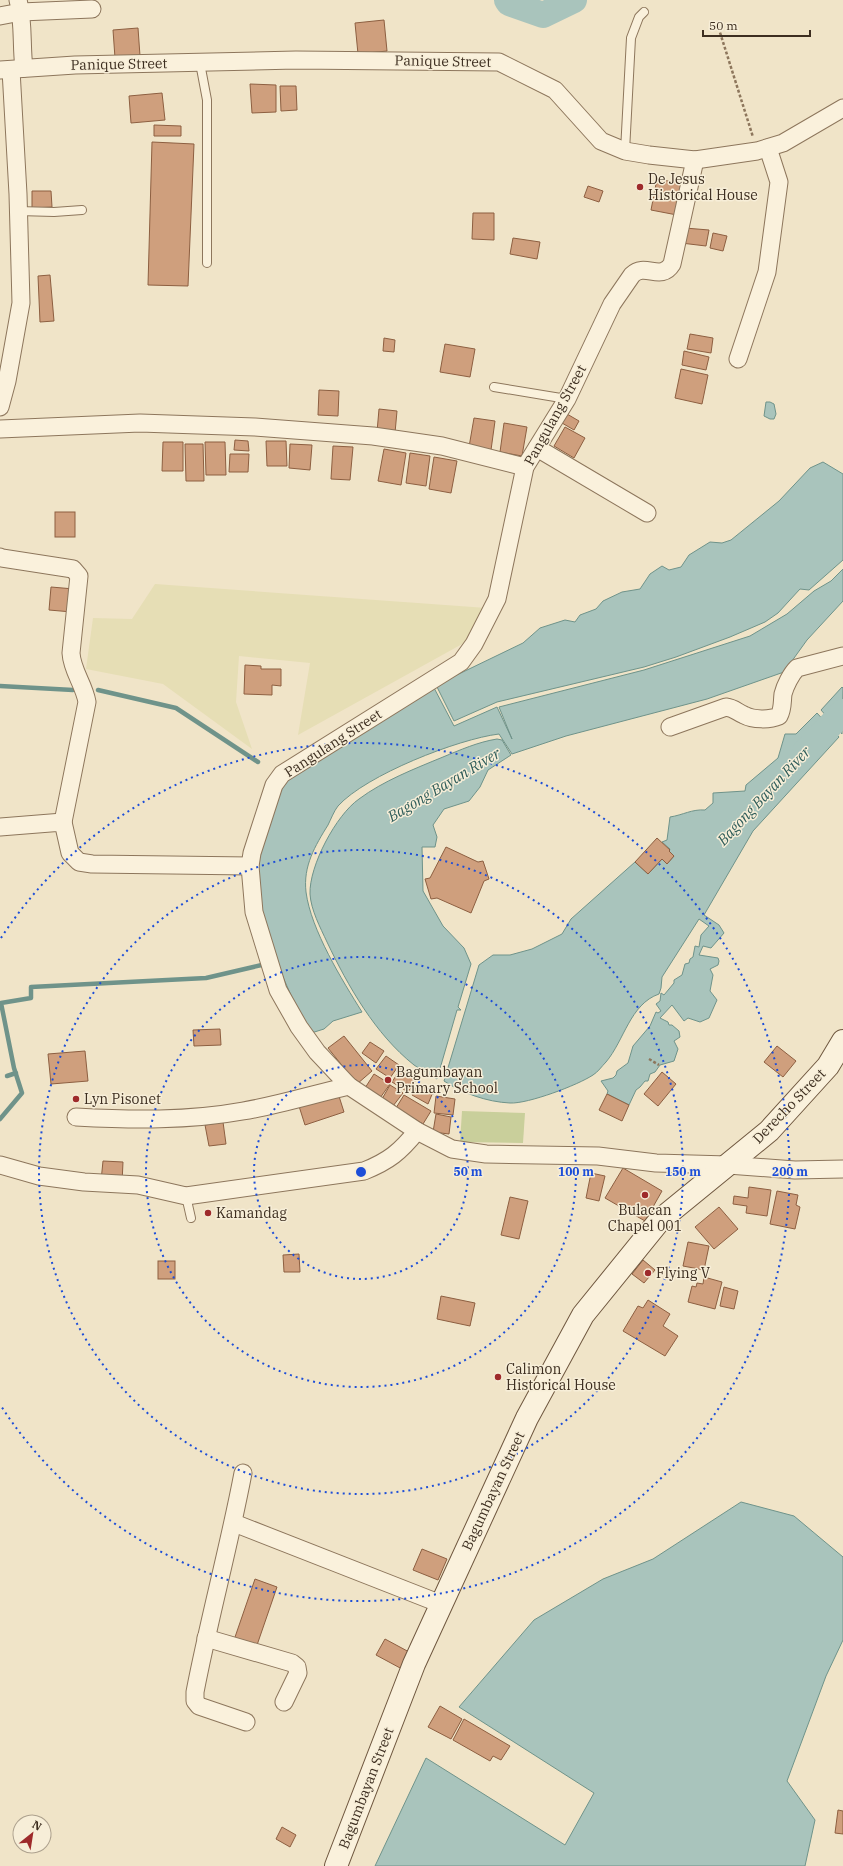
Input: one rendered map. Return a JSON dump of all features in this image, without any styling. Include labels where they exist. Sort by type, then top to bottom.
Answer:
[{"type":"main road","name":"Derecho Street","points":[[728,1165],[774,1126],[828,1066],[843,1041]]},
{"type":"main road","name":"Bagumbayan Street","points":[[336,1866],[414,1664],[527,1418],[583,1315],[660,1220],[728,1165]]},
{"type":"street","points":[[0,16],[19,6],[92,9]]},
{"type":"street","points":[[0,407],[7,381],[21,303],[12,70],[21,48],[19,6]]},
{"type":"street","name":"Panique Street","points":[[12,70],[75,64],[200,63],[296,60],[499,62],[555,90],[602,141],[625,151],[649,156],[694,160],[763,149],[783,143],[843,108]]},
{"type":"street","points":[[738,359],[767,272],[779,182],[763,149]]},
{"type":"street","name":"Pangulang Street","points":[[694,160],[672,264],[669,270],[662,272],[642,270],[636,271],[632,275],[612,304],[567,399],[525,467],[504,575],[497,599],[474,644],[461,662],[282,774],[274,785],[252,853],[250,866],[254,912],[278,990],[299,1027],[317,1052],[349,1086],[416,1131],[452,1149],[486,1154],[598,1156],[656,1163],[728,1165],[795,1170],[843,1170]]},
{"type":"street","points":[[0,429],[140,423],[255,427],[373,436],[442,446],[525,467]]},
{"type":"street","points":[[537,448],[647,513]]},
{"type":"street","points":[[0,557],[73,569],[79,576],[71,654],[72,664],[85,691],[87,702],[63,822],[70,853],[79,862],[92,864],[250,866]]},
{"type":"street","points":[[670,727],[726,707],[733,708],[744,716],[764,719],[779,716],[783,710],[783,694],[793,672],[797,668],[843,656]]},
{"type":"street","points":[[0,827],[63,822]]},
{"type":"street","points":[[76,1117],[147,1120],[207,1116],[243,1111],[349,1086]]},
{"type":"street","points":[[0,1165],[39,1176],[84,1182],[138,1185],[186,1196],[364,1171],[379,1165],[402,1149],[416,1131]]},
{"type":"street","points":[[243,1473],[234,1523],[206,1638],[195,1692],[195,1701],[199,1706],[246,1722]]},
{"type":"street","points":[[234,1523],[441,1604]]},
{"type":"street","points":[[206,1638],[292,1663],[297,1667],[298,1673],[284,1702]]},
{"type":"lane","points":[[625,151],[631,38],[639,17],[644,12]]},
{"type":"lane","points":[[200,63],[207,100],[207,263]]},
{"type":"lane","points":[[18,210],[54,212],[82,210]]},
{"type":"lane","points":[[494,387],[567,399]]},
{"type":"lane","points":[[186,1196],[191,1218]]},
{"type":"path","points":[[717,23],[763,149]]},
{"type":"path","points":[[648,1059],[659,1065]]},
{"type":"shaded area","points":[[155,584],[487,608],[473,638],[298,735],[310,663],[239,656],[236,702],[252,749],[163,684],[86,669],[93,618],[132,619]]},
{"type":"green space","points":[[462,1111],[525,1113],[523,1143],[460,1142]]},
{"type":"water","points":[[766,402],[774,404],[776,414],[774,419],[764,416]]},
{"type":"water","points":[[823,462],[843,474],[843,560],[809,590],[800,589],[778,613],[765,622],[676,657],[644,667],[497,702],[454,721],[436,685],[523,643],[540,628],[565,620],[575,622],[580,615],[596,609],[603,601],[622,592],[640,589],[650,574],[662,566],[669,570],[681,567],[689,555],[710,542],[722,543],[731,540],[779,501],[810,468]]},
{"type":"water","points":[[843,569],[843,601],[807,640],[784,672],[707,699],[566,736],[512,754],[499,734],[481,737],[414,760],[369,782],[351,794],[338,806],[311,857],[306,874],[306,892],[314,922],[328,954],[362,1012],[333,1021],[324,1029],[308,1034],[283,977],[258,905],[258,850],[280,778],[433,686],[454,726],[497,707],[512,739],[499,707],[644,670],[750,636],[787,614],[814,591],[831,581]]},
{"type":"water","points":[[842,687],[843,688],[842,734],[821,710]]},
{"type":"water","points":[[817,713],[839,737],[753,831],[704,915],[719,925],[724,933],[711,948],[703,946],[699,955],[718,958],[718,965],[710,969],[713,975],[710,991],[717,1000],[709,1018],[700,1022],[688,1018],[684,1021],[672,1005],[660,1018],[668,1022],[669,1025],[672,1025],[679,1031],[680,1037],[674,1041],[678,1049],[674,1061],[660,1065],[655,1072],[650,1074],[648,1081],[645,1081],[636,1090],[629,1105],[607,1094],[608,1091],[601,1081],[613,1078],[617,1071],[628,1063],[633,1046],[650,1026],[656,1012],[658,1013],[661,1011],[656,1004],[660,1001],[661,993],[664,995],[674,983],[674,980],[682,975],[685,964],[689,963],[690,959],[693,957],[695,946],[699,947],[701,935],[709,926],[699,919],[662,977],[659,994],[649,999],[634,1014],[618,1044],[606,1062],[593,1075],[576,1084],[553,1093],[510,1103],[493,1101],[475,1096],[444,1081],[479,965],[493,955],[510,955],[532,949],[562,934],[571,919],[635,862],[648,874],[662,859],[667,864],[674,856],[669,851],[670,849],[662,842],[667,840],[670,817],[696,810],[705,810],[713,803],[713,793],[745,791],[746,785],[778,758],[785,734],[796,734]]},
{"type":"water","points":[[497,739],[502,740],[511,755],[488,770],[480,787],[469,801],[444,809],[433,825],[437,837],[435,847],[422,847],[423,891],[443,926],[464,948],[471,964],[458,1007],[461,1010],[457,1010],[437,1079],[414,1065],[400,1053],[375,1024],[353,992],[316,918],[310,894],[311,883],[319,856],[333,829],[350,807],[359,799],[388,781],[410,771],[469,746]]},
{"type":"water","points":[[741,1502],[794,1516],[843,1557],[843,1640],[826,1676],[787,1781],[815,1820],[805,1866],[375,1866],[426,1758],[565,1845],[594,1793],[459,1707],[534,1620],[603,1579],[653,1559]]},
{"type":"building","points":[[384,20],[387,51],[358,54],[355,23]]},
{"type":"building","points":[[138,28],[140,56],[115,58],[113,30]]},
{"type":"building","points":[[250,84],[276,85],[276,112],[252,113]]},
{"type":"building","points":[[280,86],[296,86],[297,110],[281,111]]},
{"type":"building","points":[[162,93],[165,120],[131,123],[129,96]]},
{"type":"building","points":[[154,125],[181,126],[181,136],[154,136]]},
{"type":"building","points":[[152,142],[194,144],[188,286],[148,285]]},
{"type":"building","points":[[657,179],[684,184],[677,215],[651,210]]},
{"type":"building","points":[[588,186],[603,191],[599,202],[584,197]]},
{"type":"building","points":[[32,191],[51,191],[52,207],[32,208]]},
{"type":"building","points":[[473,213],[494,213],[494,240],[472,239]]},
{"type":"building","points":[[685,228],[709,230],[706,246],[681,243]]},
{"type":"building","points":[[713,233],[727,236],[723,251],[710,248]]},
{"type":"building","points":[[513,238],[540,242],[537,259],[510,254]]},
{"type":"building","points":[[50,275],[54,321],[40,322],[38,276]]},
{"type":"building","points":[[690,334],[713,338],[711,353],[687,349]]},
{"type":"building","points":[[384,338],[395,340],[394,352],[383,351]]},
{"type":"building","points":[[445,344],[475,349],[470,377],[440,372]]},
{"type":"building","points":[[684,351],[709,357],[706,370],[682,365]]},
{"type":"building","points":[[681,369],[708,375],[702,404],[675,398]]},
{"type":"building","points":[[319,390],[339,391],[338,416],[318,415]]},
{"type":"building","points":[[379,409],[397,411],[395,433],[377,432]]},
{"type":"building","points":[[567,414],[579,421],[574,430],[562,423]]},
{"type":"building","points":[[474,418],[495,421],[491,450],[469,447]]},
{"type":"building","points":[[504,423],[527,427],[522,456],[500,452]]},
{"type":"building","points":[[565,427],[585,438],[574,458],[554,446]]},
{"type":"building","points":[[235,440],[248,441],[249,451],[234,450]]},
{"type":"building","points":[[266,441],[286,441],[287,466],[267,466]]},
{"type":"building","points":[[163,442],[183,442],[183,471],[162,471]]},
{"type":"building","points":[[205,442],[225,442],[226,475],[206,475]]},
{"type":"building","points":[[185,444],[203,444],[204,481],[186,481]]},
{"type":"building","points":[[290,444],[312,445],[310,470],[289,468]]},
{"type":"building","points":[[333,446],[353,447],[350,480],[331,479]]},
{"type":"building","points":[[384,449],[406,453],[401,485],[378,481]]},
{"type":"building","points":[[410,453],[430,456],[426,486],[406,483]]},
{"type":"building","points":[[230,454],[249,454],[248,472],[229,472]]},
{"type":"building","points":[[434,457],[457,461],[451,493],[429,489]]},
{"type":"building","points":[[55,512],[75,512],[75,537],[55,537]]},
{"type":"building","points":[[51,587],[74,589],[72,612],[49,610]]},
{"type":"building","points":[[245,665],[261,666],[261,669],[281,669],[281,686],[272,685],[272,695],[244,694]]},
{"type":"building","points":[[657,838],[670,850],[669,851],[674,856],[667,864],[662,859],[648,874],[635,862]]},
{"type":"building","points":[[446,847],[478,862],[483,861],[489,879],[484,881],[471,913],[437,898],[431,899],[425,879],[430,878]]},
{"type":"building","points":[[220,1029],[221,1045],[194,1046],[193,1030]]},
{"type":"building","points":[[344,1036],[372,1071],[357,1084],[328,1048]]},
{"type":"building","points":[[370,1042],[384,1051],[376,1063],[362,1053]]},
{"type":"building","points":[[777,1046],[796,1061],[783,1077],[764,1062]]},
{"type":"building","points":[[85,1051],[88,1081],[51,1084],[48,1054]]},
{"type":"building","points":[[386,1056],[399,1065],[390,1078],[376,1069]]},
{"type":"building","points":[[401,1068],[417,1078],[408,1092],[392,1082]]},
{"type":"building","points":[[662,1072],[676,1084],[658,1106],[644,1094]]},
{"type":"building","points":[[374,1074],[390,1084],[380,1098],[365,1088]]},
{"type":"building","points":[[418,1084],[433,1092],[428,1104],[412,1095]]},
{"type":"building","points":[[390,1085],[403,1093],[393,1106],[382,1099]]},
{"type":"building","points":[[337,1090],[344,1112],[305,1125],[298,1103]]},
{"type":"building","points":[[607,1094],[629,1105],[622,1121],[599,1110]]},
{"type":"building","points":[[404,1095],[431,1111],[423,1124],[396,1108]]},
{"type":"building","points":[[436,1096],[455,1099],[453,1115],[434,1113]]},
{"type":"building","points":[[436,1114],[451,1117],[449,1134],[433,1132]]},
{"type":"building","points":[[223,1122],[226,1144],[209,1146],[205,1125]]},
{"type":"building","points":[[103,1161],[123,1162],[122,1183],[101,1181]]},
{"type":"building","points":[[623,1168],[662,1191],[645,1221],[605,1198]]},
{"type":"building","points":[[591,1173],[605,1176],[599,1201],[586,1198]]},
{"type":"building","points":[[749,1187],[771,1190],[767,1216],[746,1213],[747,1206],[733,1204],[734,1196],[748,1198]]},
{"type":"building","points":[[777,1191],[798,1195],[796,1205],[800,1207],[795,1229],[770,1224]]},
{"type":"building","points":[[510,1197],[528,1201],[519,1239],[501,1235]]},
{"type":"building","points":[[719,1207],[738,1229],[714,1249],[695,1227]]},
{"type":"building","points":[[688,1242],[709,1246],[704,1270],[683,1266]]},
{"type":"building","points":[[299,1254],[300,1272],[284,1272],[283,1255]]},
{"type":"building","points":[[643,1260],[655,1270],[644,1283],[632,1274]]},
{"type":"building","points":[[158,1261],[175,1261],[175,1279],[158,1279]]},
{"type":"building","points":[[704,1277],[722,1282],[715,1309],[688,1302],[692,1286],[696,1287],[697,1283],[703,1284]]},
{"type":"building","points":[[724,1287],[738,1291],[734,1309],[720,1306]]},
{"type":"building","points":[[441,1296],[475,1303],[470,1326],[437,1319]]},
{"type":"building","points":[[648,1300],[670,1314],[663,1326],[678,1336],[665,1356],[623,1331],[638,1306],[643,1308]]},
{"type":"building","points":[[422,1549],[447,1559],[438,1580],[413,1570]]},
{"type":"building","points":[[255,1579],[277,1587],[256,1648],[234,1640]]},
{"type":"building","points":[[385,1639],[411,1653],[402,1669],[376,1655]]},
{"type":"building","points":[[440,1706],[462,1719],[451,1739],[428,1727]]},
{"type":"building","points":[[464,1719],[510,1746],[501,1760],[493,1756],[490,1761],[453,1740]]},
{"type":"building","points":[[838,1810],[843,1811],[843,1834],[835,1833]]},
{"type":"building","points":[[282,1827],[296,1835],[290,1847],[276,1839]]},
{"type":"waterway","name":"Bagong Bayan River","points":[[507,0],[509,3],[543,15],[574,0]]},
{"type":"waterway","points":[[0,686],[73,690]]},
{"type":"waterway","points":[[98,690],[176,708],[258,762]]},
{"type":"waterway","name":"Bagong Bayan River","points":[[805,752],[843,712]]},
{"type":"waterway","points":[[0,1119],[22,1093],[14,1068],[1,1003],[31,998],[31,987],[206,978],[266,964]]},
{"type":"waterway","points":[[7,1076],[16,1073]]},
{"type":"place","name":"De Jesus Historical House","points":[[640,187]]},
{"type":"place","name":"Bagumbayan Primary School","points":[[388,1080]]},
{"type":"place","name":"Lyn Pisonet","points":[[76,1099]]},
{"type":"place","name":"Bulacan Chapel 001","points":[[645,1195]]},
{"type":"place","name":"Kamandag","points":[[208,1213]]},
{"type":"place","name":"Flying V","points":[[648,1273]]},
{"type":"place","name":"Calimon Historical House","points":[[498,1377]]}]
